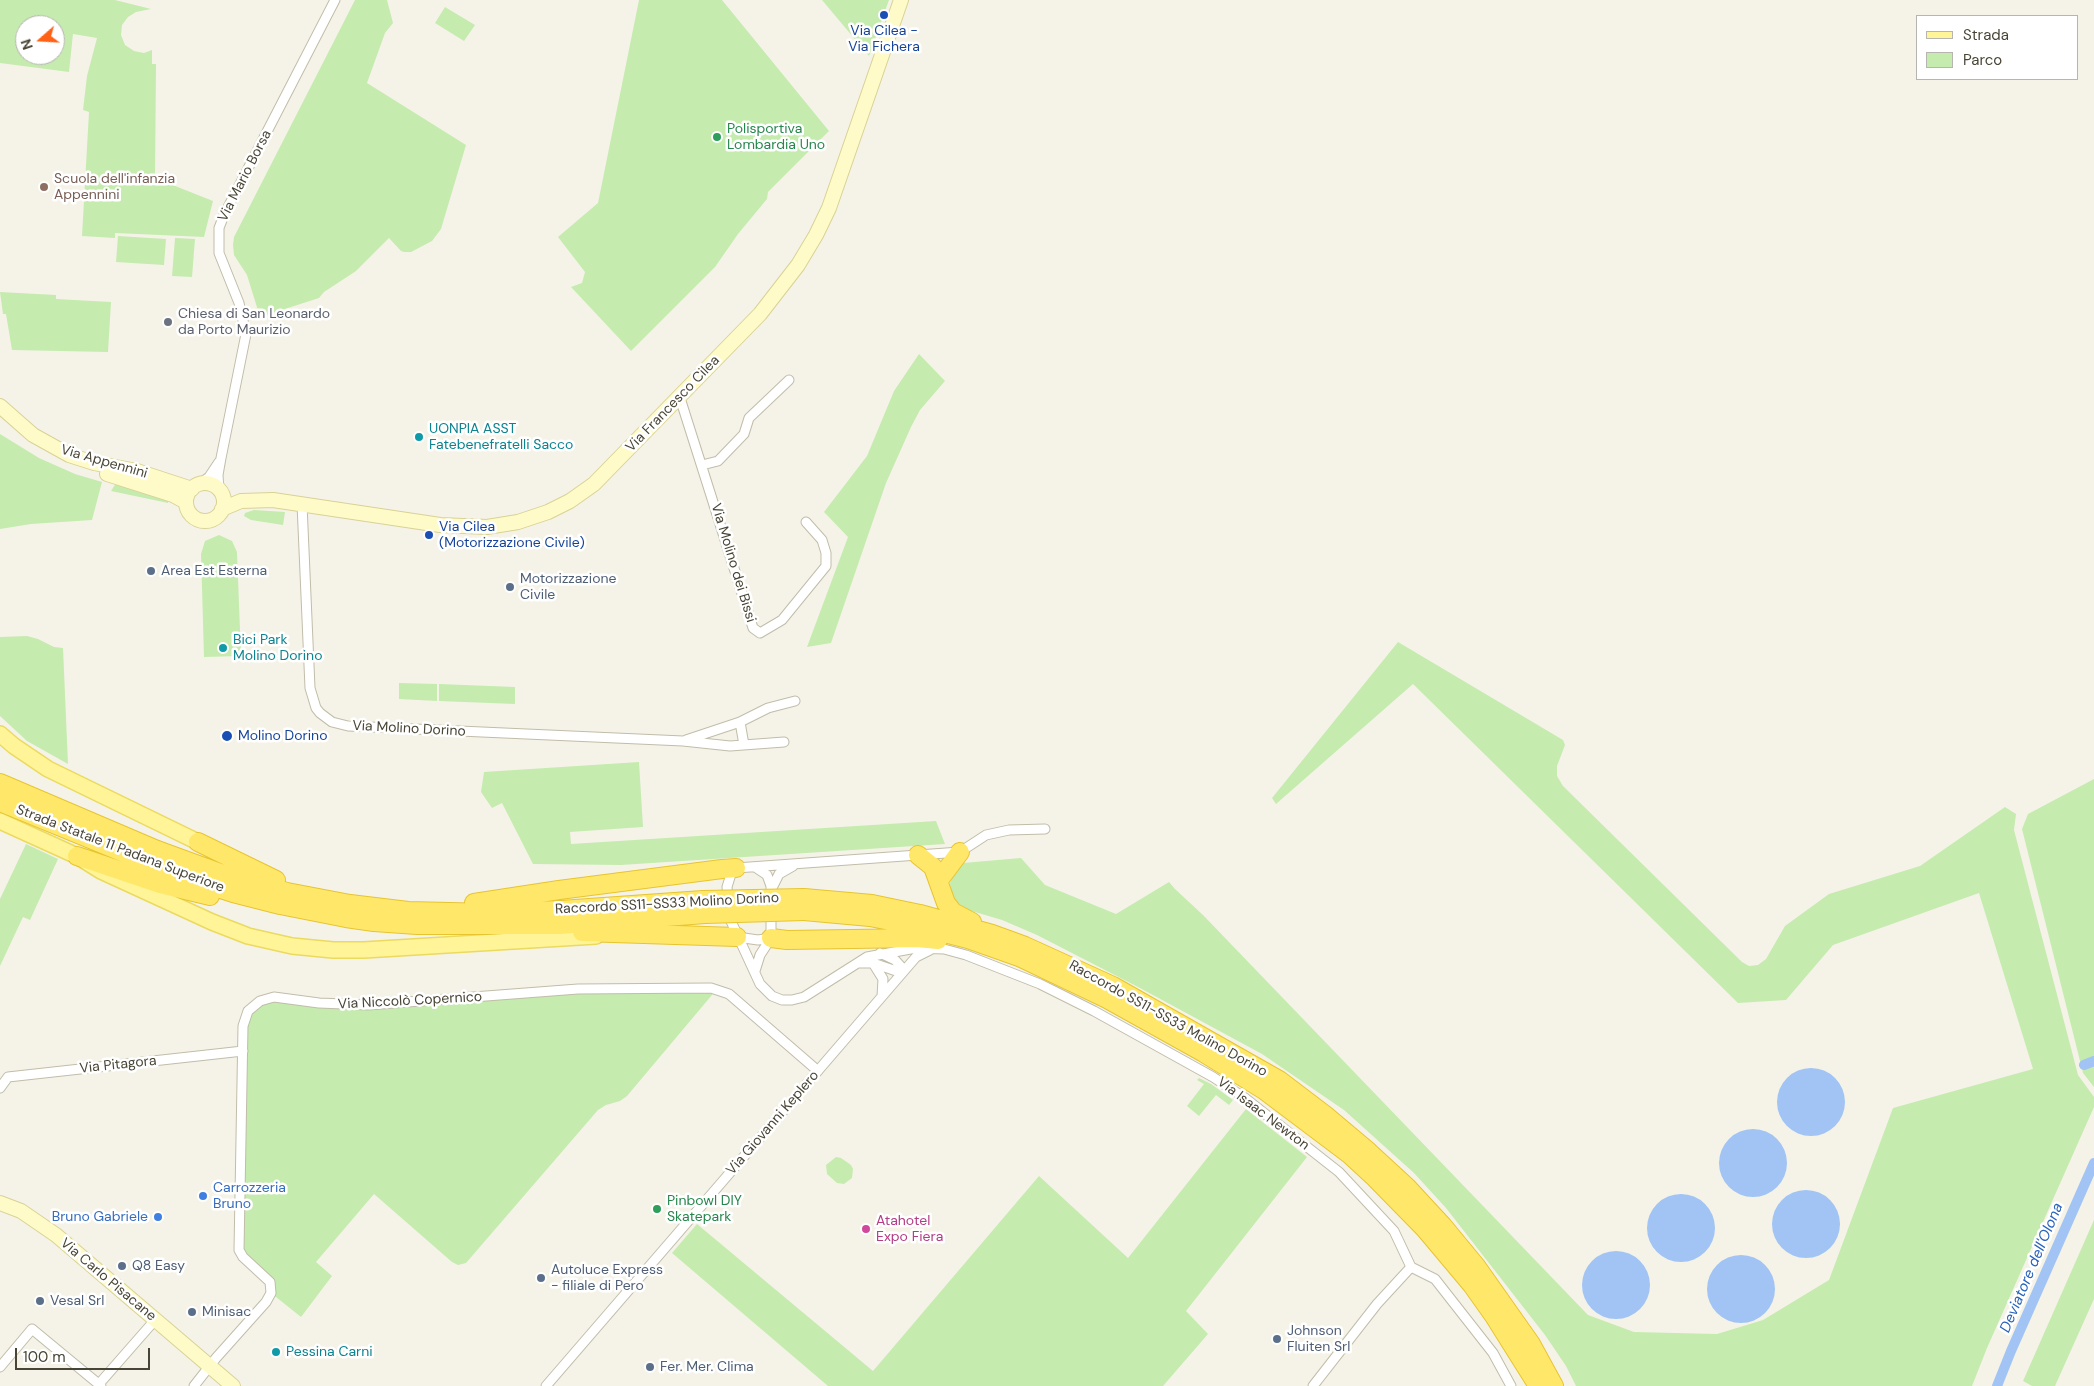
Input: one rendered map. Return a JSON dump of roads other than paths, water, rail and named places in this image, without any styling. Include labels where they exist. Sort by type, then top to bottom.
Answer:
[{"type":"highway","name":"Strada Statale 11 Padana Superiore","points":[[0,783],[157,850],[220,874],[287,892],[350,904]]},
{"type":"highway","name":"Strada Statale 11 Padana Superiore","points":[[0,802],[178,875],[233,893],[318,913],[388,923]]},
{"type":"highway","points":[[198,842],[275,880],[327,893],[350,904]]},
{"type":"highway","points":[[939,880],[960,852]]},
{"type":"highway","points":[[918,855],[933,866],[946,903],[954,912],[992,934]]},
{"type":"highway","points":[[77,856],[177,888],[322,922],[359,926],[388,923]]},
{"type":"highway","points":[[376,907],[408,904],[462,905],[702,871],[736,868]]},
{"type":"highway","name":"Raccordo SS11-SS33 Molino Dorino","points":[[350,904],[408,911],[491,913],[804,904],[872,904],[920,914],[992,934],[1069,964],[1113,986],[1257,1066],[1325,1114],[1407,1187],[1443,1226],[1476,1266],[1520,1328],[1554,1386]]},
{"type":"highway","name":"Raccordo SS11-SS33 Molino Dorino","points":[[804,904],[921,927],[968,939],[1019,957],[1107,999],[1234,1071],[1293,1110],[1342,1148],[1400,1203],[1449,1256],[1494,1316],[1538,1386]]},
{"type":"highway","name":"Raccordo SS11-SS33 Molino Dorino","points":[[388,923],[417,925],[558,925],[704,907]]},
{"type":"highway","points":[[417,925],[464,932],[553,932],[737,938]]},
{"type":"highway","points":[[771,938],[787,940],[918,938],[942,940],[1019,957]]},
{"type":"main road","points":[[0,734],[35,760],[139,814],[198,842]]},
{"type":"main road","points":[[0,749],[20,758],[35,760]]},
{"type":"main road","points":[[0,821],[77,856],[101,871],[212,922],[248,936],[292,946],[333,950],[364,950],[624,934]]},
{"type":"street","name":"Via Mario Borsa","points":[[324,19],[329,0]]},
{"type":"street","name":"Via Mario Borsa","points":[[219,490],[218,475],[246,334],[239,302],[219,253],[219,228],[335,0]]},
{"type":"street","name":"Via Francesco Cilea","points":[[222,509],[230,504],[246,500],[274,500],[461,527],[487,527],[518,522],[555,509],[594,484],[680,398],[775,296],[798,265],[816,235],[838,184],[901,0]]},
{"type":"street","points":[[702,465],[718,461],[744,434],[749,418],[789,380]]},
{"type":"street","name":"Via Molino dei Bissi","points":[[680,398],[753,628],[760,633],[782,620],[826,566],[826,553],[822,540],[806,522]]},
{"type":"street","name":"Via Appennini","points":[[0,406],[33,435],[69,455],[196,486]]},
{"type":"street","name":"Via Appennini","points":[[0,418],[37,448],[61,460],[130,480],[173,495],[186,502]]},
{"type":"street","name":"Via Mario Borsa","points":[[196,486],[210,477],[221,458]]},
{"type":"street","points":[[210,484],[219,490],[223,501],[222,509],[215,517],[203,520],[191,515],[186,502],[187,495],[196,486],[210,484]]},
{"type":"street","name":"Via Francesco Cilea","points":[[219,490],[246,500]]},
{"type":"street","name":"Via Molino Dorino","points":[[302,504],[310,688],[313,702],[325,718],[348,726],[683,741]]},
{"type":"street","points":[[683,741],[740,722],[768,708],[796,701]]},
{"type":"street","points":[[740,722],[744,745]]},
{"type":"street","points":[[683,741],[730,746],[784,742]]},
{"type":"street","points":[[736,868],[960,852],[986,835],[1009,830],[1045,829]]},
{"type":"street","points":[[772,888],[779,874],[794,865]]},
{"type":"street","points":[[754,867],[767,875],[772,888],[771,938],[760,955],[755,972]]},
{"type":"street","name":"Via Isaac Newton","points":[[736,868],[730,874],[727,887],[730,919],[737,938],[760,984],[767,993],[776,999],[787,1001],[804,997],[867,957],[880,953],[916,948],[944,949],[966,955],[1040,984],[1182,1058],[1245,1098],[1339,1172],[1394,1230],[1411,1266]]},
{"type":"street","points":[[737,938],[758,940],[771,938]]},
{"type":"street","name":"Via Giovanni Keplero","points":[[546,1386],[903,972],[920,954],[934,948]]},
{"type":"street","points":[[880,953],[894,960],[903,972]]},
{"type":"street","points":[[856,963],[873,963],[903,972]]},
{"type":"street","points":[[873,963],[883,979],[882,996]]},
{"type":"street","name":"Via Niccolò Copernico","points":[[210,1366],[266,1302],[271,1289],[267,1279],[243,1257],[239,1250],[243,1026],[246,1015],[256,1003],[269,997],[319,1003],[368,1005],[578,989],[704,987],[717,989],[729,994],[818,1071]]},
{"type":"street","name":"Via Pitagora","points":[[0,1088],[8,1077],[243,1051]]},
{"type":"street","name":"Via Carlo Pisacane","points":[[0,1202],[21,1211],[38,1222],[233,1386]]},
{"type":"street","points":[[1312,1386],[1377,1304],[1411,1266],[1435,1279],[1493,1354],[1511,1386]]},
{"type":"street","points":[[0,1367],[32,1328],[100,1385],[155,1320]]},
{"type":"street","points":[[194,1386],[210,1366]]},
{"type":"water","points":[[1811,1068],[1824,1071],[1835,1078],[1842,1089],[1845,1102],[1842,1115],[1835,1126],[1824,1133],[1811,1136],[1798,1133],[1787,1126],[1780,1115],[1777,1102],[1780,1089],[1787,1078],[1798,1071]]},
{"type":"water","points":[[1753,1129],[1766,1132],[1777,1139],[1784,1150],[1787,1163],[1784,1176],[1777,1187],[1766,1194],[1753,1197],[1740,1194],[1729,1187],[1722,1176],[1719,1163],[1722,1150],[1729,1139],[1740,1132]]},
{"type":"water","points":[[1806,1190],[1819,1193],[1830,1200],[1837,1211],[1840,1224],[1837,1237],[1830,1248],[1819,1255],[1806,1258],[1793,1255],[1782,1248],[1775,1237],[1772,1224],[1775,1211],[1782,1200],[1793,1193]]},
{"type":"water","points":[[1681,1194],[1694,1197],[1705,1204],[1712,1215],[1715,1228],[1712,1241],[1705,1252],[1694,1259],[1681,1262],[1668,1259],[1657,1252],[1650,1241],[1647,1228],[1650,1215],[1657,1204],[1668,1197]]},
{"type":"water","points":[[1616,1251],[1629,1254],[1640,1261],[1647,1272],[1650,1285],[1647,1298],[1640,1309],[1629,1316],[1616,1319],[1603,1316],[1592,1309],[1585,1298],[1582,1285],[1585,1272],[1592,1261],[1603,1254]]},
{"type":"water","points":[[1741,1255],[1754,1258],[1765,1265],[1772,1276],[1775,1289],[1772,1302],[1765,1313],[1754,1320],[1741,1323],[1728,1320],[1717,1313],[1710,1302],[1707,1289],[1710,1276],[1717,1265],[1728,1258]]},
{"type":"waterway","points":[[2084,1065],[2094,1061]]},
{"type":"waterway","name":"Deviatore dell'Olona","points":[[1997,1386],[2094,1163]]},
{"type":"place","name":"Via Cilea - Via Fichera","points":[[884,15]]},
{"type":"place","name":"Polisportiva Lombardia Uno","points":[[717,137]]},
{"type":"place","name":"Scuola dell'infanzia Appennini","points":[[44,187]]},
{"type":"place","name":"Chiesa di San Leonardo da Porto Maurizio","points":[[168,322]]},
{"type":"place","name":"UONPIA ASST Fatebenefratelli Sacco","points":[[419,437]]},
{"type":"place","name":"Via Cilea (Motorizzazione Civile)","points":[[429,535]]},
{"type":"place","name":"Area Est Esterna","points":[[151,571]]},
{"type":"place","name":"Motorizzazione Civile","points":[[510,587]]},
{"type":"place","name":"Bici Park Molino Dorino","points":[[223,648]]},
{"type":"place","name":"Molino Dorino","points":[[227,736]]},
{"type":"place","name":"Carrozzeria Bruno","points":[[203,1196]]},
{"type":"place","name":"Pinbowl DIY Skatepark","points":[[657,1209]]},
{"type":"place","name":"Bruno Gabriele","points":[[158,1217]]},
{"type":"place","name":"Atahotel Expo Fiera","points":[[866,1229]]},
{"type":"place","name":"Q8 Easy","points":[[122,1266]]},
{"type":"place","name":"Autoluce Express - filiale di Pero","points":[[541,1278]]},
{"type":"place","name":"Vesal Srl","points":[[40,1301]]},
{"type":"place","name":"Minisac","points":[[192,1312]]},
{"type":"place","name":"Johnson Fluiten Srl","points":[[1277,1339]]},
{"type":"place","name":"Pessina Carni","points":[[276,1352]]},
{"type":"place","name":"Fer. Mer. Clima","points":[[650,1367]]}]
